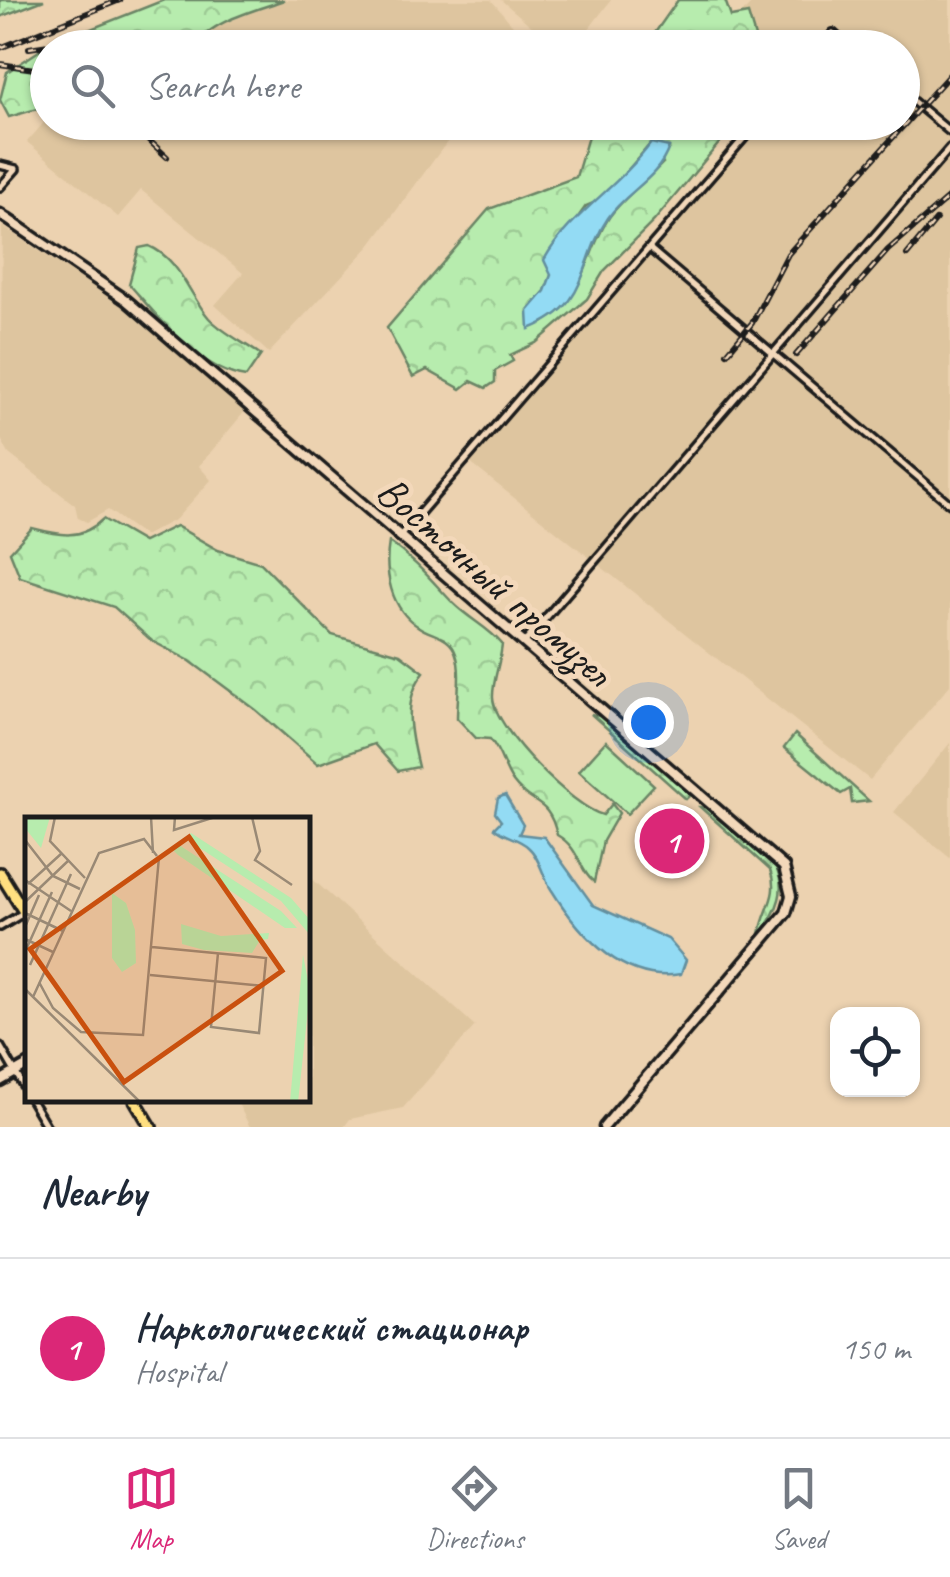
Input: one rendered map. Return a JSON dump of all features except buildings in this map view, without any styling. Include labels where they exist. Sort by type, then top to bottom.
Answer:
[{"type":"main road","points":[[0,872],[25,913]]},
{"type":"main road","points":[[136,1102],[151,1127]]},
{"type":"street","points":[[920,107],[950,132]]},
{"type":"street","points":[[398,538],[743,140]]},
{"type":"street","points":[[524,644],[950,148]]},
{"type":"street","points":[[0,165],[16,169],[0,188]]},
{"type":"street","name":"Восточный промузел","points":[[0,214],[126,300],[784,868],[792,896],[780,921],[604,1127]]},
{"type":"street","points":[[650,249],[950,504]]},
{"type":"street","points":[[0,927],[25,915]]},
{"type":"street","points":[[0,1046],[25,1089]]},
{"type":"street","points":[[0,1081],[25,1067]]},
{"type":"street","points":[[32,1102],[47,1127]]},
{"type":"shaded area","points":[[283,0],[491,0],[517,30],[207,30]]},
{"type":"shaded area","points":[[501,0],[611,0],[588,30],[536,30]]},
{"type":"shaded area","points":[[755,0],[950,0],[950,685],[870,780],[464,458],[735,140],[920,140],[920,30],[744,30],[734,21]]},
{"type":"shaded area","points":[[30,139],[449,140],[370,246],[269,353],[215,305],[243,273],[141,190],[118,217],[27,142]]},
{"type":"shaded area","points":[[2,226],[119,304],[246,410],[199,466],[211,480],[176,519],[144,536],[108,510],[87,522],[78,518],[75,505],[9,454],[0,437]]},
{"type":"shaded area","points":[[950,743],[950,858],[894,812]]},
{"type":"shaded area","points":[[310,877],[475,1026],[403,1108],[350,1119],[344,1127],[250,1127],[237,1102],[310,1102]]},
{"type":"green space","points":[[0,0],[44,0],[0,17]]},
{"type":"green space","points":[[164,0],[284,0],[211,30],[88,30]]},
{"type":"green space","points":[[678,0],[725,0],[731,17],[748,14],[753,30],[657,30]]},
{"type":"green space","points":[[30,57],[30,111],[9,117],[0,100],[7,72]]},
{"type":"green space","points":[[587,140],[722,140],[654,221],[604,271],[587,299],[536,343],[510,355],[513,361],[495,371],[495,382],[486,388],[471,381],[461,389],[427,370],[413,377],[387,328],[489,209],[576,177]],"holes":[[[651,143],[663,163],[608,219],[577,287],[543,323],[528,311],[545,291],[568,231],[586,206],[603,199]]]},
{"type":"green space","points":[[149,246],[176,268],[209,318],[261,355],[246,377],[229,373],[197,354],[129,284],[139,248]]},
{"type":"green space","points":[[103,519],[143,542],[176,526],[218,550],[261,563],[332,635],[400,654],[424,672],[410,706],[418,767],[398,771],[374,744],[318,764],[256,710],[190,661],[152,641],[114,607],[20,577],[10,552],[32,528],[78,533]]},
{"type":"green space","points":[[389,542],[502,644],[493,698],[497,712],[521,747],[556,783],[590,809],[603,815],[612,804],[619,813],[603,841],[594,882],[571,847],[557,835],[549,814],[513,782],[490,739],[476,738],[457,718],[456,654],[445,639],[409,619],[395,600],[389,577]]},
{"type":"green space","points":[[591,714],[603,717],[691,794],[686,799]]},
{"type":"green space","points":[[795,734],[869,801],[852,803],[850,789],[841,794],[784,748]]},
{"type":"green space","points":[[606,741],[654,785],[627,814],[579,771]]},
{"type":"green space","points":[[700,807],[708,807],[760,848],[779,876],[780,892],[774,912],[760,935],[772,896],[770,870]]},
{"type":"water","points":[[651,143],[669,147],[664,158],[608,218],[573,295],[563,308],[529,329],[528,311],[545,291],[551,275],[544,260],[554,244]]},
{"type":"water","points":[[505,795],[523,825],[519,834],[544,837],[593,905],[668,939],[686,960],[681,974],[640,971],[605,952],[589,938],[551,889],[532,851],[494,828],[501,821],[495,813],[498,798]]},
{"type":"railway","points":[[45,30],[120,0]]},
{"type":"railway","points":[[0,48],[30,36]]},
{"type":"railway","points":[[0,64],[30,68]]},
{"type":"railway","points":[[920,107],[950,74]]},
{"type":"railway","points":[[149,140],[167,157]]},
{"type":"railway","points":[[727,353],[752,323],[788,254],[891,140]]},
{"type":"railway","points":[[796,355],[888,250],[950,196]]},
{"type":"railway","points":[[907,255],[936,220]]},
{"type":"place","name":"Наркологический стационар","points":[[672,841]]}]
